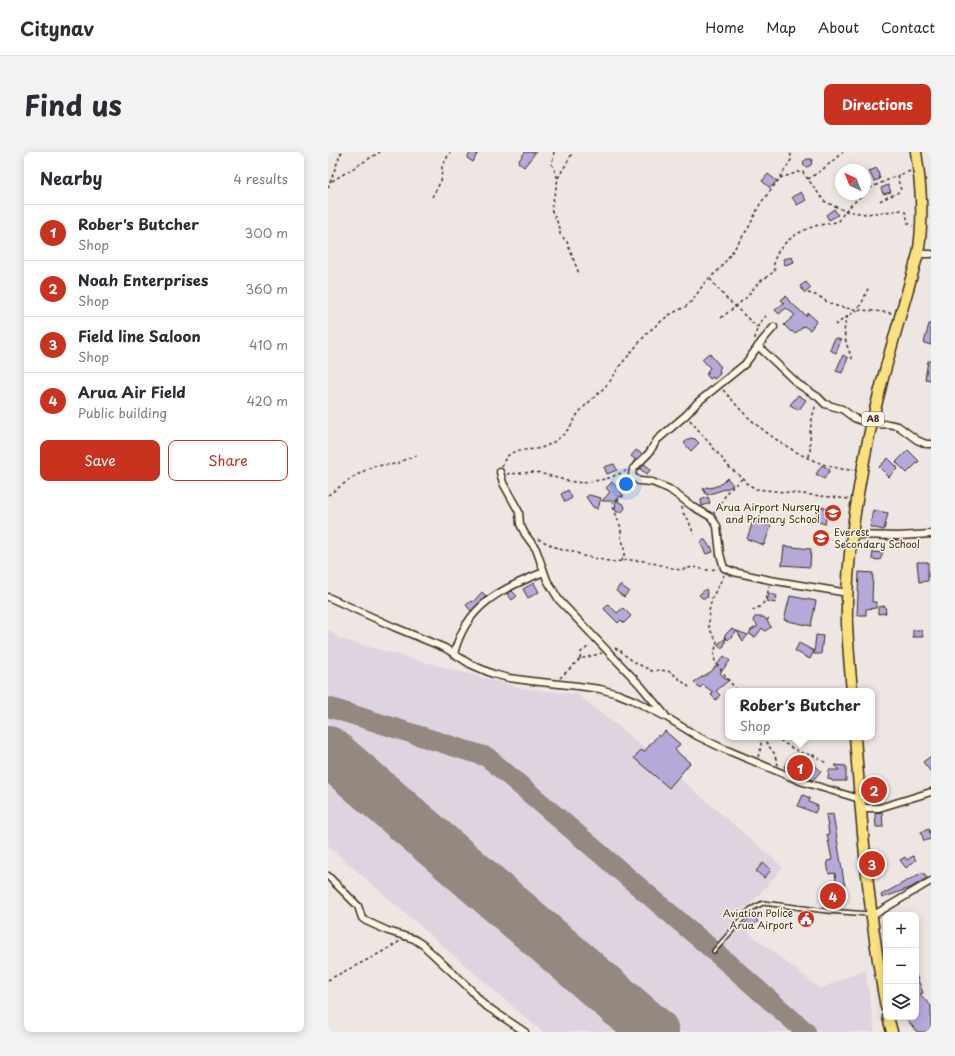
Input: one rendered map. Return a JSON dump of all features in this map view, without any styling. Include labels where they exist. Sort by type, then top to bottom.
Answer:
[{"type":"main road","name":"A8","points":[[852,688],[847,624],[848,593],[857,500],[872,425],[918,254],[921,192],[916,152]]},
{"type":"main road","points":[[855,740],[877,961],[883,992]]},
{"type":"main road","points":[[889,1020],[892,1032]]},
{"type":"street","points":[[918,254],[931,254]]},
{"type":"street","points":[[774,327],[745,364],[698,402],[686,415],[660,437],[649,453],[633,468],[632,476],[642,482],[647,481],[664,486],[692,506],[711,517],[717,526],[720,554],[726,568],[734,572],[770,580],[848,593]]},
{"type":"street","points":[[758,346],[798,384],[818,397],[825,404],[842,409],[854,418],[872,425],[888,424],[898,426],[918,440],[926,444],[931,444]]},
{"type":"street","points":[[500,472],[503,483],[519,512],[520,524],[536,549],[547,580],[559,600],[640,685],[666,717]]},
{"type":"street","points":[[853,536],[931,534]]},
{"type":"street","points":[[454,654],[459,636],[469,619],[482,605],[498,592],[544,572]]},
{"type":"street","points":[[328,597],[445,648],[470,664],[493,674],[509,678],[600,689],[618,694],[666,717],[697,736],[861,804],[879,808],[931,792]]},
{"type":"street","points":[[328,876],[358,906],[362,918],[388,931],[414,938],[470,989],[483,1004],[525,1032]]},
{"type":"street","points":[[872,915],[931,881]]},
{"type":"lane","points":[[714,951],[751,909],[763,903],[872,915]]},
{"type":"path","points":[[328,188],[342,152]]},
{"type":"path","points":[[332,181],[380,152]]},
{"type":"path","points":[[432,197],[441,181],[442,167],[450,152]]},
{"type":"path","points":[[554,152],[552,164],[558,179]]},
{"type":"path","points":[[573,152],[560,173],[551,209],[560,228],[560,234],[567,242],[579,274]]},
{"type":"path","points":[[633,468],[606,479],[583,483],[568,481],[536,472],[509,474],[500,472],[503,460],[513,452],[520,450],[538,450],[562,435],[570,428],[580,411],[609,380],[648,332],[669,315],[685,307],[705,282],[721,268],[749,228],[760,204],[791,160],[792,155],[789,152]]},
{"type":"path","points":[[808,179],[822,170],[843,152]]},
{"type":"path","points":[[871,188],[899,175],[919,169]]},
{"type":"path","points":[[779,178],[802,171],[824,201],[845,211],[866,214],[902,210],[907,214],[907,220],[910,224],[920,228]]},
{"type":"path","points":[[880,201],[887,196],[898,194],[901,190],[898,180],[899,175]]},
{"type":"path","points":[[721,318],[747,297],[758,283],[775,271],[773,264],[780,248],[783,245],[804,231],[813,227],[839,222],[845,211],[857,200]]},
{"type":"path","points":[[709,278],[714,286],[757,327]]},
{"type":"path","points":[[835,325],[856,310],[862,303],[869,286]]},
{"type":"path","points":[[808,292],[819,296],[827,302],[856,310],[866,312],[875,310],[901,315]]},
{"type":"path","points":[[758,346],[755,338],[757,327],[761,320],[766,316]]},
{"type":"path","points":[[848,316],[844,323],[844,334],[854,361]]},
{"type":"path","points":[[719,386],[748,418],[771,437],[792,450],[842,470],[862,470]]},
{"type":"path","points":[[809,458],[811,446],[810,432],[813,411],[818,397]]},
{"type":"path","points":[[686,415],[730,468],[743,478],[746,484],[756,489],[857,500]]},
{"type":"path","points":[[328,495],[355,476],[373,466],[396,464],[406,458],[419,455]]},
{"type":"path","points":[[622,561],[624,557],[624,545],[621,539],[621,528],[612,504],[623,496],[626,489],[635,478]]},
{"type":"path","points":[[711,517],[721,504],[727,492],[743,478]]},
{"type":"path","points":[[681,498],[683,513],[688,519],[694,535]]},
{"type":"path","points":[[535,538],[562,550],[573,551],[583,556],[614,562],[629,560],[645,561],[680,570],[693,567],[707,570],[726,568],[712,598],[708,623],[710,630],[717,641],[714,655],[715,662],[735,688]]},
{"type":"path","points":[[752,610],[758,608],[766,599],[770,580]]},
{"type":"path","points":[[580,659],[581,652],[588,647]]},
{"type":"path","points":[[615,648],[636,663],[652,671],[661,670],[671,672],[690,688]]},
{"type":"path","points":[[552,684],[580,659],[608,651]]},
{"type":"path","points":[[755,761],[759,755],[762,740]]},
{"type":"path","points":[[764,740],[774,753],[781,772]]},
{"type":"path","points":[[780,740],[804,754],[813,755],[826,764]]},
{"type":"path","points":[[328,980],[363,961],[380,954],[407,937]]},
{"type":"shaded area","points":[[328,629],[340,639],[521,688],[577,694],[647,749],[658,735],[660,736],[665,731],[680,744],[675,750],[690,763],[678,777],[783,867],[735,922],[820,989],[865,969],[875,1032],[542,1032],[328,846]]},
{"type":"building","points":[[471,152],[478,152],[473,162],[467,158]]},
{"type":"building","points":[[525,152],[536,152],[524,167],[518,162]]},
{"type":"building","points":[[807,159],[812,159],[811,165],[807,167],[804,166],[803,162]]},
{"type":"building","points":[[877,168],[880,179],[874,181],[871,175],[871,170]]},
{"type":"building","points":[[768,174],[777,181],[770,188],[762,181]]},
{"type":"building","points":[[888,185],[891,192],[883,194],[881,188]]},
{"type":"building","points":[[801,192],[806,200],[797,205],[792,197]]},
{"type":"building","points":[[834,209],[838,215],[829,220],[826,215]]},
{"type":"building","points":[[792,257],[794,262],[785,265],[783,259]]},
{"type":"building","points":[[806,282],[811,288],[805,293],[800,286]]},
{"type":"building","points":[[786,296],[789,301],[806,316],[808,313],[817,321],[810,330],[804,326],[795,334],[784,325],[795,315],[786,308],[779,314],[775,310],[784,303],[781,300]]},
{"type":"building","points":[[929,324],[931,324],[931,345],[924,343]]},
{"type":"building","points":[[835,338],[841,340],[836,353],[830,350]]},
{"type":"building","points":[[709,353],[721,367],[719,369],[720,374],[714,379],[713,377],[710,379],[706,374],[709,373],[707,371],[710,368],[702,359]]},
{"type":"building","points":[[843,355],[848,358],[842,373],[836,371]]},
{"type":"building","points":[[928,361],[931,361],[931,380],[925,379]]},
{"type":"building","points":[[798,395],[806,400],[799,410],[790,405]]},
{"type":"building","points":[[690,438],[695,439],[699,443],[691,451],[684,443]]},
{"type":"building","points":[[636,450],[642,454],[633,463],[635,459],[631,456]]},
{"type":"building","points":[[908,450],[919,461],[907,473],[896,462]]},
{"type":"building","points":[[888,458],[898,468],[889,477],[879,467]]},
{"type":"building","points":[[614,464],[617,470],[607,474],[604,467]]},
{"type":"building","points":[[644,464],[651,469],[647,474],[640,469]]},
{"type":"building","points":[[822,465],[830,470],[824,479],[816,474]]},
{"type":"building","points":[[727,478],[733,485],[728,488],[707,495],[703,489],[720,485]]},
{"type":"building","points":[[612,482],[623,495],[613,501],[602,501],[610,492],[606,488]]},
{"type":"building","points":[[568,490],[572,498],[565,502],[561,494]]},
{"type":"building","points":[[589,495],[601,498],[598,509],[593,507],[586,497]]},
{"type":"building","points":[[708,497],[710,503],[702,506],[701,500]]},
{"type":"building","points":[[616,500],[624,505],[625,508],[622,512],[617,512],[615,510]]},
{"type":"building","points":[[818,506],[828,509],[825,524],[815,521]]},
{"type":"building","points":[[873,510],[888,513],[884,530],[870,527]]},
{"type":"building","points":[[753,521],[771,526],[764,545],[747,539]]},
{"type":"building","points":[[703,540],[705,540],[710,547],[711,546],[713,552],[706,554],[701,544]]},
{"type":"building","points":[[784,546],[811,549],[810,567],[782,565]]},
{"type":"building","points":[[873,552],[883,553],[880,560],[872,559]]},
{"type":"building","points":[[917,562],[928,562],[928,581],[919,582]]},
{"type":"building","points":[[859,572],[873,573],[872,602],[876,602],[876,608],[866,609],[866,615],[857,615]]},
{"type":"building","points":[[534,583],[539,592],[528,598],[523,589]]},
{"type":"building","points":[[620,585],[629,591],[624,597],[616,591]]},
{"type":"building","points":[[706,589],[708,597],[702,598],[699,595]]},
{"type":"building","points":[[512,591],[517,596],[512,600],[507,594]]},
{"type":"building","points":[[482,592],[486,596],[471,611],[466,605],[471,601],[473,602]]},
{"type":"building","points":[[769,593],[777,596],[775,603],[767,601]]},
{"type":"building","points":[[790,596],[816,601],[811,626],[784,620]]},
{"type":"building","points":[[608,604],[617,613],[623,608],[631,616],[624,623],[621,620],[618,623],[604,609]]},
{"type":"building","points":[[885,606],[886,613],[878,614],[878,607]]},
{"type":"building","points":[[755,617],[764,617],[766,620],[769,618],[767,621],[771,627],[765,631],[762,628],[755,637],[749,634],[751,630],[758,626],[753,620]]},
{"type":"building","points":[[731,629],[737,631],[728,640],[724,636]]},
{"type":"building","points":[[913,630],[921,630],[923,637],[913,637]]},
{"type":"building","points":[[737,631],[748,635],[743,641]]},
{"type":"building","points":[[816,635],[823,636],[821,654],[814,654]]},
{"type":"building","points":[[726,638],[724,646],[721,648],[718,644]]},
{"type":"building","points":[[799,643],[814,651],[810,659],[795,651]]},
{"type":"building","points":[[724,656],[730,661],[720,673],[728,681],[716,691],[720,695],[716,700],[711,695],[713,692],[703,685],[700,688],[694,682],[712,671]]},
{"type":"building","points":[[665,731],[680,744],[675,750],[690,763],[669,788],[634,758],[641,750],[644,752],[658,735],[660,737]]},
{"type":"building","points":[[931,756],[931,772],[923,762]]},
{"type":"building","points":[[789,758],[796,762],[797,760],[803,764],[809,760],[821,771],[813,780],[807,779],[796,770],[794,773],[784,767]]},
{"type":"building","points":[[835,765],[846,766],[846,781],[832,781],[828,779],[829,770],[839,770]]},
{"type":"building","points":[[803,795],[810,798],[809,802],[818,806],[815,813],[798,806]]},
{"type":"building","points":[[882,812],[883,827],[876,827],[875,813]]},
{"type":"building","points":[[833,814],[845,888],[837,889],[835,873],[829,874],[827,861],[832,860],[827,834],[829,834],[826,815]]},
{"type":"building","points":[[929,829],[931,839],[924,841],[921,832]]},
{"type":"building","points":[[913,856],[916,860],[906,868],[900,860],[905,857],[907,860]]},
{"type":"building","points":[[763,863],[771,870],[764,878],[756,871]]},
{"type":"building","points":[[923,872],[927,878],[910,888],[882,898],[881,895]]},
{"type":"building","points":[[752,915],[758,921],[750,929],[744,924]]},
{"type":"building","points":[[919,983],[923,993],[920,994],[931,1006],[931,1032],[917,1032],[907,1020],[919,1020]]},
{"type":"taxiway","points":[[328,707],[487,757],[714,951],[806,1032]]},
{"type":"runway","points":[[328,751],[654,1032]]},
{"type":"place","name":"Arua Airport Nursery and Primary School","points":[[833,513]]},
{"type":"place","name":"Everest Secondary School","points":[[821,538]]},
{"type":"place","name":"Rober's Butcher","points":[[800,768]]},
{"type":"place","name":"Noah Enterprises","points":[[874,790]]},
{"type":"place","name":"Field line Saloon","points":[[872,864]]},
{"type":"place","name":"Arua Air Field","points":[[833,896]]},
{"type":"place","name":"Aviation Police Arua Airport","points":[[806,919]]}]
